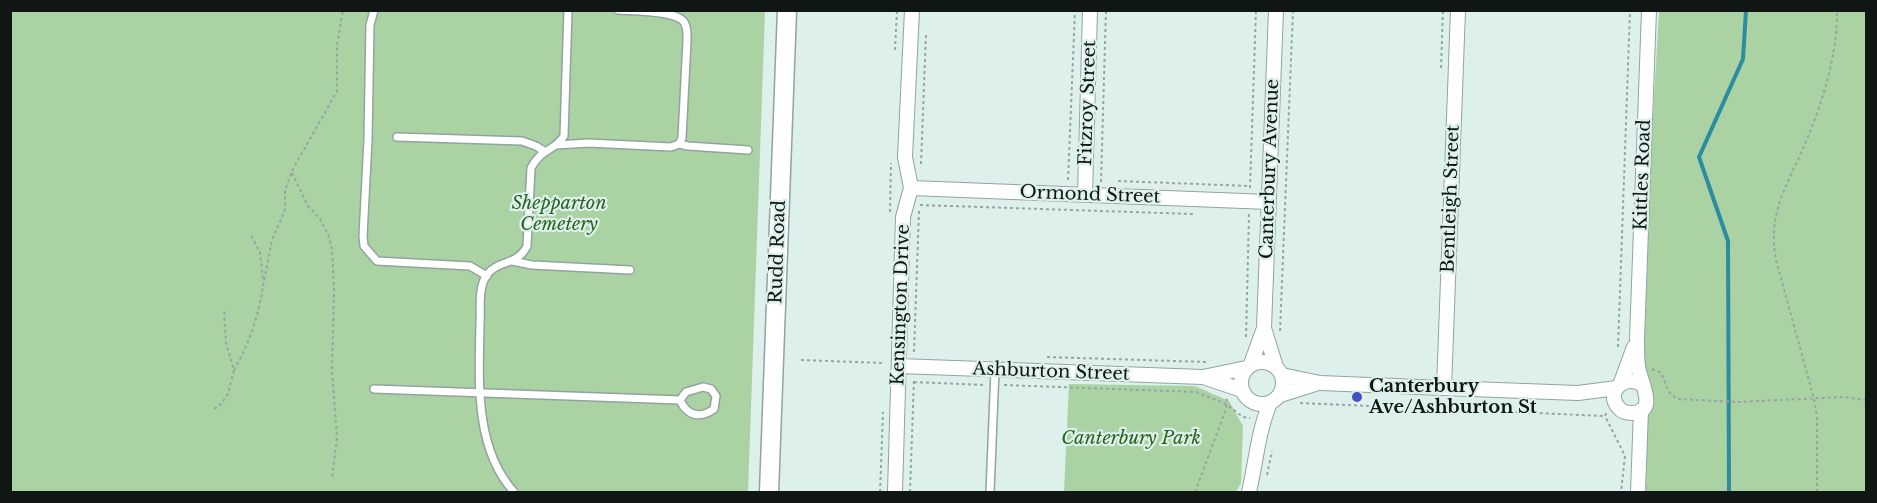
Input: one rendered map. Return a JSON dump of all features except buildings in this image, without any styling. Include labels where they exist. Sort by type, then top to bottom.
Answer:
[{"type":"street","name":"Rudd Road","points":[[769,492],[787,10]]},
{"type":"street","name":"Kensington Drive","points":[[895,492],[903,217],[916,188],[905,157],[912,10]]},
{"type":"street","name":"Fitzroy Street","points":[[1085,195],[1090,10]]},
{"type":"street","name":"Canterbury Avenue","points":[[1249,366],[1264,328],[1276,10]]},
{"type":"street","name":"Bentleigh Street","points":[[1444,388],[1458,10]]},
{"type":"street","name":"Kittles Road","points":[[1643,385],[1638,367],[1637,339],[1649,10]]},
{"type":"street","name":"Ormond Street","points":[[916,188],[1269,202]]},
{"type":"street","name":"Canterbury Avenue","points":[[1264,328],[1279,371]]},
{"type":"street","name":"Kittles Road","points":[[1618,386],[1637,339]]},
{"type":"street","points":[[1249,492],[1257,462],[1259,436],[1255,418],[1240,382],[1249,366],[1266,362],[1279,371],[1320,383],[1578,393],[1618,386],[1630,380],[1635,381],[1643,385],[1648,396],[1641,410],[1638,492]]},
{"type":"street","name":"Ashburton Street","points":[[899,366],[1203,377],[1227,384],[1245,394]]},
{"type":"street","name":"Ashburton Street","points":[[1203,377],[1249,366]]},
{"type":"street","points":[[1259,436],[1284,382],[1279,371]]},
{"type":"street","points":[[1245,394],[1263,405],[1320,383]]},
{"type":"street","points":[[1613,409],[1618,386]]},
{"type":"street","points":[[1578,393],[1613,409],[1630,413],[1641,410]]},
{"type":"street","points":[[1613,409],[1631,428],[1639,452]]},
{"type":"lane","points":[[374,10],[370,25],[364,246],[377,261],[470,266],[487,276]]},
{"type":"lane","points":[[514,492],[501,478],[486,433],[480,393],[482,288],[487,276],[496,266],[512,261],[523,253],[527,246],[531,168],[537,157],[556,145],[564,136],[568,10]]},
{"type":"lane","points":[[556,145],[589,143],[671,147],[678,144],[682,138],[687,41],[687,29],[684,22],[679,17],[667,14],[618,10]]},
{"type":"lane","points":[[397,137],[522,141],[544,151]]},
{"type":"lane","points":[[678,144],[748,150]]},
{"type":"lane","points":[[512,261],[532,265],[630,270]]},
{"type":"lane","points":[[990,492],[994,370]]},
{"type":"lane","points":[[703,387],[711,389],[716,396],[714,409],[700,416],[691,414],[680,400],[686,392],[703,387]]},
{"type":"lane","points":[[374,389],[680,400]]},
{"type":"path","points":[[214,409],[228,394],[234,370],[250,336],[272,240],[285,210],[285,190],[302,150],[326,113],[337,90],[337,45],[343,10]]},
{"type":"path","points":[[1068,180],[1075,10]]},
{"type":"path","points":[[1100,211],[1106,10]]},
{"type":"path","points":[[1245,347],[1256,10]]},
{"type":"path","points":[[1280,337],[1293,10]]},
{"type":"path","points":[[1618,353],[1630,10]]},
{"type":"path","points":[[1816,492],[1817,435],[1814,399],[1776,260],[1773,232],[1778,204],[1808,137],[1827,78],[1835,48],[1837,10]]},
{"type":"path","points":[[910,492],[920,205],[916,188],[926,34]]},
{"type":"path","points":[[292,173],[308,206],[320,219],[328,234],[332,249],[334,289],[332,371],[337,438],[332,479]]},
{"type":"path","points":[[920,205],[1203,214]]},
{"type":"path","points":[[251,236],[260,252],[263,286]]},
{"type":"path","points":[[224,309],[226,343],[234,370]]},
{"type":"path","points":[[801,360],[884,363]]},
{"type":"path","points":[[1638,367],[1648,367],[1661,373],[1669,392],[1677,399],[1739,402],[1843,397],[1866,400]]},
{"type":"path","points":[[908,382],[1196,392],[1226,404],[1243,417],[1255,418]]},
{"type":"path","points":[[1195,492],[1226,404],[1227,384]]},
{"type":"path","points":[[1292,403],[1613,409],[1625,456],[1621,492]]},
{"type":"path","points":[[1266,481],[1272,449]]},
{"type":"green space","name":"Shepparton Cemetery","points":[[10,11],[765,11],[748,492],[11,492]]},
{"type":"green space","points":[[1659,11],[1866,11],[1866,492],[1638,492],[1643,292]]},
{"type":"green space","name":"Canterbury Park","points":[[1069,384],[1195,386],[1229,401],[1243,426],[1241,483],[1236,492],[1064,492]]},
{"type":"waterway","points":[[1729,492],[1728,241],[1699,157],[1743,59],[1746,10]]},
{"type":"place","name":"Canterbury Ave/Ashburton St","points":[[1357,397]]}]
